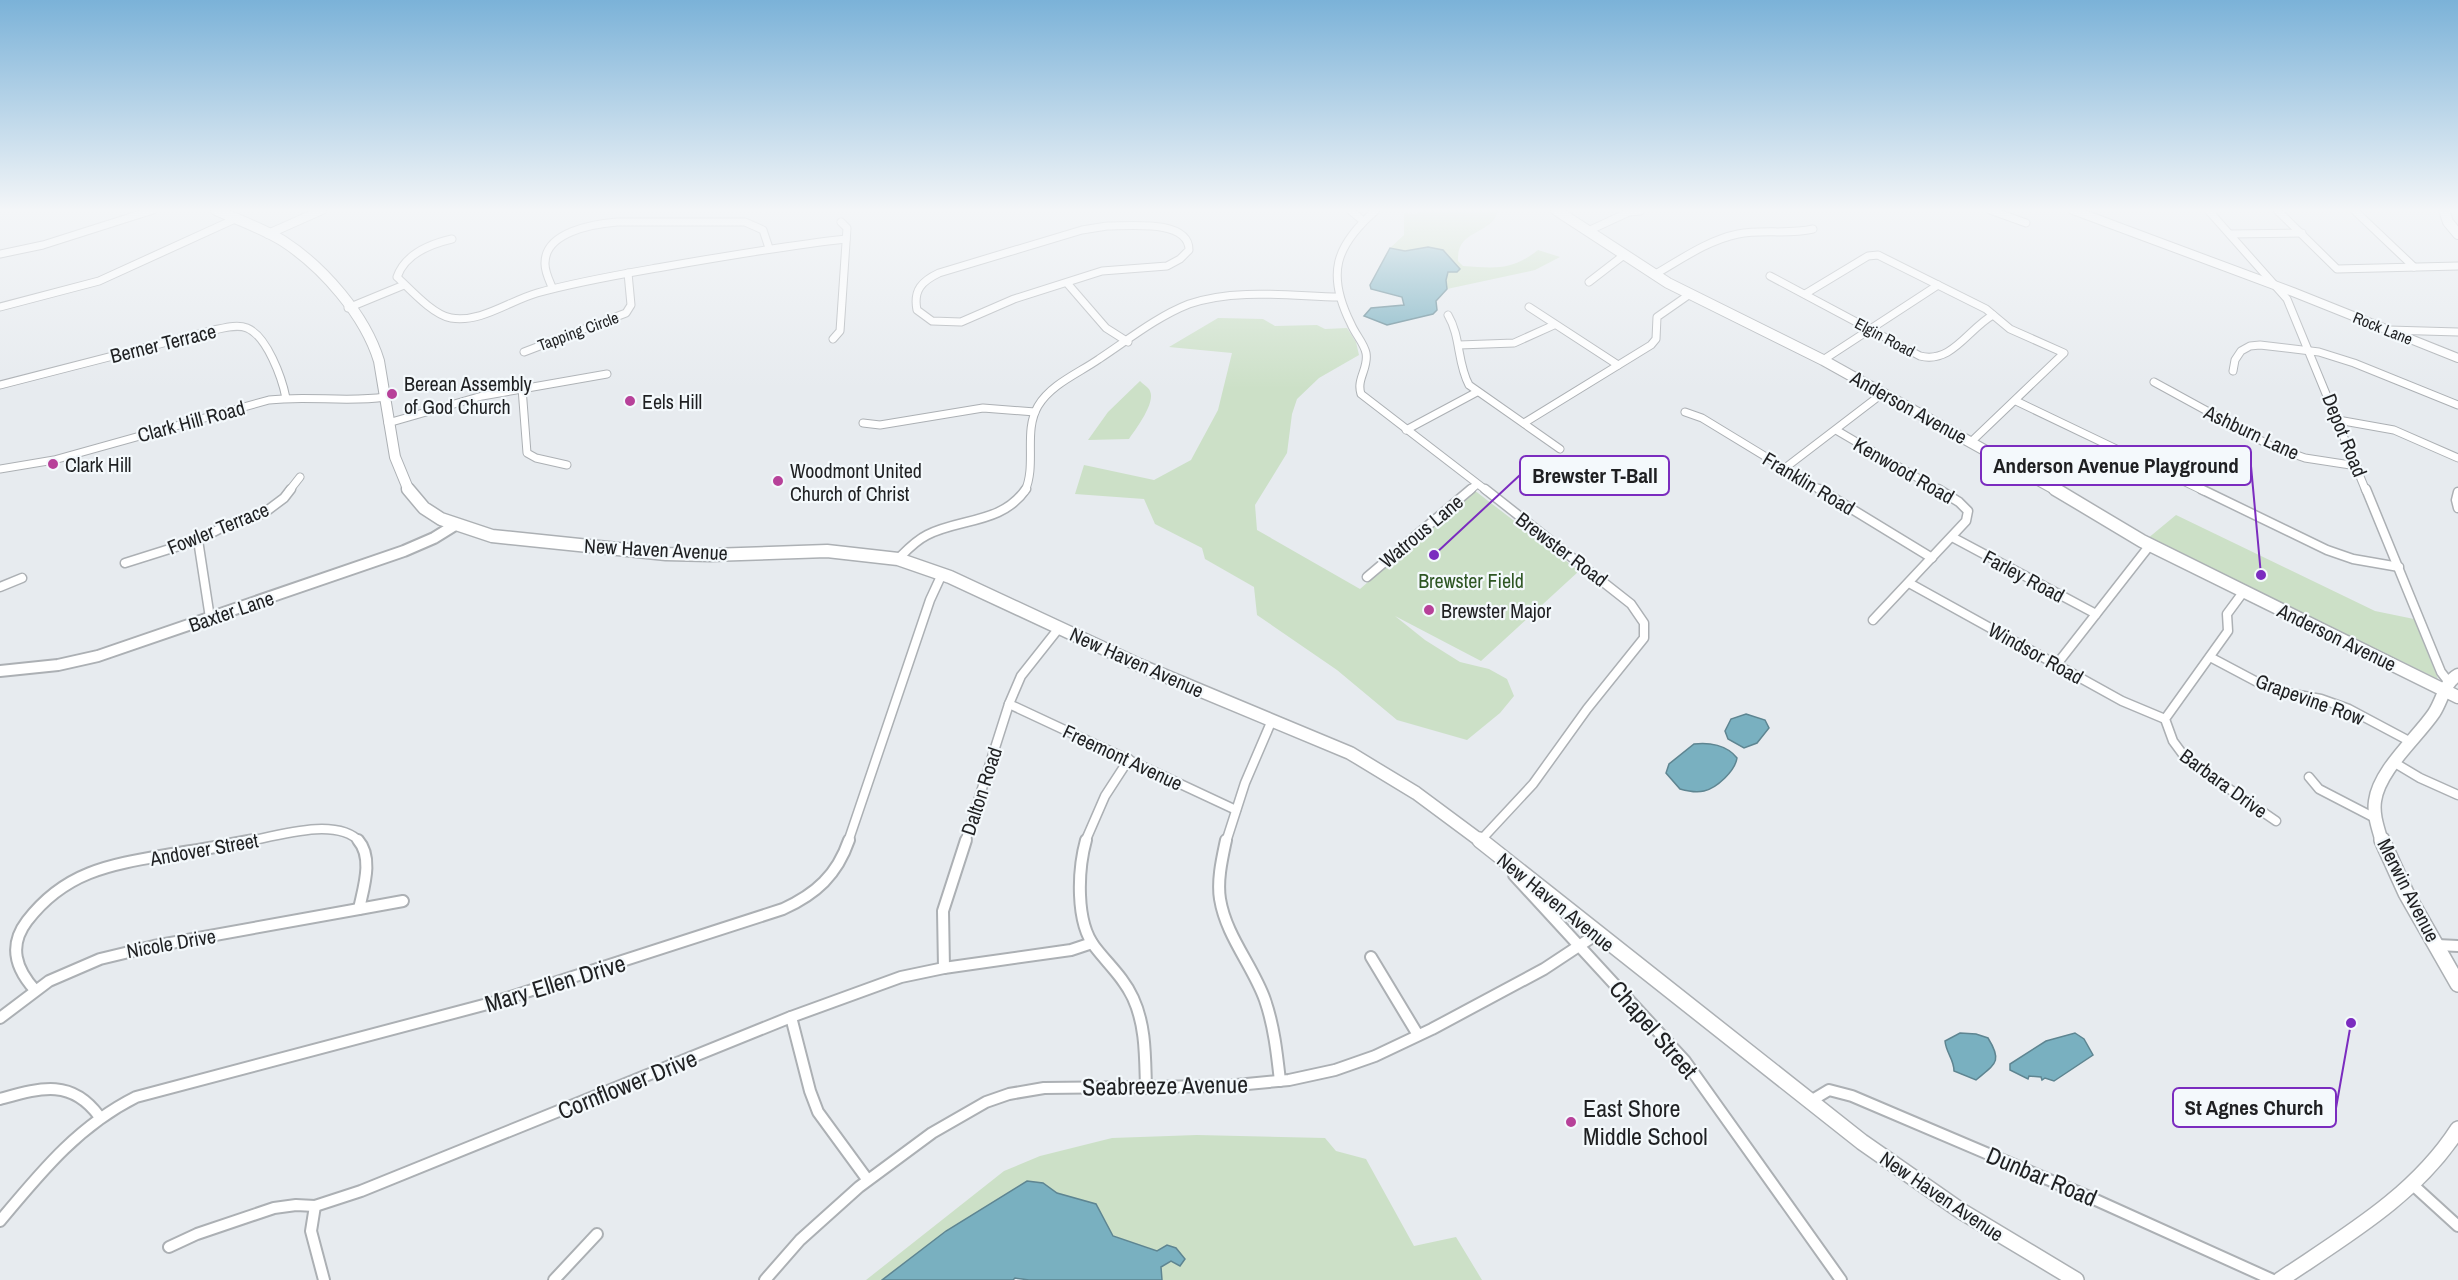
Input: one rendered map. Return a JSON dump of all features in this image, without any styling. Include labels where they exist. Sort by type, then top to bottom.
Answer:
[{"type":"main road","name":"New Haven Avenue","points":[[317,270],[348,308],[367,335],[377,355],[396,466],[407,489],[431,512],[455,525],[499,537],[666,554],[710,555],[827,551],[898,559],[942,574],[1139,665],[1340,749],[1382,771],[1416,793],[1480,841],[1809,1102],[1918,1182],[2076,1280]]},
{"type":"main road","name":"Anderson Avenue","points":[[1646,270],[1823,360],[1972,441],[2150,545],[2244,591],[2453,686]]},
{"type":"main road","name":"Merwin Avenue","points":[[2453,686],[2379,787],[2375,803],[2375,818],[2386,851],[2458,984]]},
{"type":"main road","points":[[2280,1280],[2413,1185],[2446,1149],[2458,1130]]},
{"type":"street","points":[[0,307],[99,281],[124,270]]},
{"type":"street","points":[[400,270],[397,277],[404,285],[439,314],[457,319],[488,313],[552,288],[646,270]]},
{"type":"street","points":[[546,270],[552,288]]},
{"type":"street","points":[[833,339],[840,331],[844,270]]},
{"type":"street","points":[[950,270],[920,284],[915,291],[915,307],[919,313],[929,319],[956,323],[972,319],[1014,299],[1113,270]]},
{"type":"street","name":"Brewster Road","points":[[1335,270],[1339,297],[1366,354],[1365,368],[1358,385],[1361,394],[1612,588],[1638,612],[1646,627],[1644,638],[1587,709],[1533,784],[1480,841]]},
{"type":"street","points":[[1589,282],[1605,270]]},
{"type":"street","points":[[1654,275],[1664,270]]},
{"type":"street","points":[[1805,294],[1845,270]]},
{"type":"street","points":[[1906,270],[1994,315],[2010,330],[2064,353],[1972,441]]},
{"type":"street","name":"Rock Lane","points":[[2233,270],[2458,358]]},
{"type":"street","name":"Depot Road","points":[[2262,270],[2288,299],[2441,672],[2453,686]]},
{"type":"street","name":"Tapping Circle","points":[[524,352],[613,320],[626,313],[631,305],[628,273]]},
{"type":"street","name":"Elgin Road","points":[[1770,276],[1922,357],[1937,359],[1943,357],[1984,319],[1994,315]]},
{"type":"street","points":[[1067,283],[1106,328],[1128,342]]},
{"type":"street","points":[[348,308],[404,285]]},
{"type":"street","points":[[1823,360],[1938,285]]},
{"type":"street","points":[[1524,423],[1651,345],[1656,339],[1657,317],[1690,294]]},
{"type":"street","points":[[898,559],[907,548],[925,535],[951,525],[990,516],[1011,506],[1021,496],[1030,478],[1032,424],[1035,412],[1042,400],[1053,390],[1175,310],[1203,300],[1227,297],[1339,297]]},
{"type":"street","points":[[1529,307],[1618,365]]},
{"type":"street","points":[[1448,315],[1456,329],[1464,376],[1477,392],[1560,449]]},
{"type":"street","points":[[1460,345],[1514,343],[1554,325]]},
{"type":"street","name":"Berner Terrace","points":[[0,386],[214,330],[238,327],[250,328],[257,334],[282,379],[286,398]]},
{"type":"street","points":[[2386,330],[2458,332]]},
{"type":"street","points":[[2234,371],[2235,360],[2241,351],[2250,346],[2260,345],[2310,351],[2348,360],[2458,405]]},
{"type":"street","points":[[388,423],[482,396],[607,374]]},
{"type":"street","name":"Ashburn Lane","points":[[2154,382],[2223,423],[2279,449],[2306,458],[2357,466]]},
{"type":"street","points":[[522,388],[527,453],[534,458],[560,461],[567,465]]},
{"type":"street","points":[[1406,430],[1477,392]]},
{"type":"street","points":[[1785,468],[1883,393]]},
{"type":"street","name":"Clark Hill Road","points":[[0,469],[54,460],[257,403],[286,398],[348,401],[385,397]]},
{"type":"street","points":[[2016,401],[2327,550],[2353,559],[2399,567]]},
{"type":"street","points":[[863,423],[880,425],[983,408],[1035,412]]},
{"type":"street","name":"Franklin Road","points":[[1684,412],[1702,418],[1932,558]]},
{"type":"street","points":[[2338,420],[2394,430],[2458,458]]},
{"type":"street","name":"Kenwood Road","points":[[1836,430],[1962,504],[1968,511],[1967,519],[1952,537],[1873,620]]},
{"type":"street","name":"Fowler Terrace","points":[[125,563],[198,540],[225,526],[267,511],[284,498],[300,477]]},
{"type":"street","name":"Watrous Lane","points":[[1367,578],[1476,485]]},
{"type":"street","points":[[2458,492],[2456,500],[2458,508]]},
{"type":"street","name":"Baxter Lane","points":[[0,671],[58,665],[98,656],[404,551],[434,538],[455,525]]},
{"type":"street","name":"Farley Road","points":[[1952,537],[2096,614]]},
{"type":"street","points":[[198,540],[210,618]]},
{"type":"street","points":[[2057,664],[2150,545]]},
{"type":"street","name":"Mary Ellen Drive","points":[[0,1221],[66,1144],[99,1116],[125,1102],[151,1093],[538,989],[783,909],[810,896],[828,880],[843,858],[930,600],[942,574]]},
{"type":"street","points":[[0,587],[22,578]]},
{"type":"street","name":"Windsor Road","points":[[1909,583],[2122,701],[2165,719]]},
{"type":"street","points":[[2165,719],[2228,631],[2227,614],[2244,591]]},
{"type":"street","name":"Dalton Road","points":[[944,968],[943,911],[1009,704],[1021,676],[1059,628]]},
{"type":"street","name":"Grapevine Row","points":[[2210,657],[2278,690],[2336,704],[2411,742]]},
{"type":"street","name":"Freemont Avenue","points":[[1009,704],[1236,810]]},
{"type":"street","name":"Barbara Drive","points":[[2165,719],[2170,738],[2187,760],[2276,821]]},
{"type":"street","points":[[1272,720],[1236,810],[1221,863],[1220,897],[1227,922],[1261,988],[1268,1009],[1274,1029],[1280,1081]]},
{"type":"street","points":[[1129,759],[1108,787],[1093,817],[1079,870],[1079,899],[1092,943],[1120,976],[1136,1004],[1146,1045],[1146,1088]]},
{"type":"street","points":[[2394,764],[2458,795]]},
{"type":"street","points":[[2308,777],[2319,789],[2375,818]]},
{"type":"street","name":"Andover Street","points":[[35,990],[25,980],[16,962],[16,941],[22,927],[35,910],[64,885],[112,864],[324,828],[336,829],[357,838],[367,853],[368,864],[359,909]]},
{"type":"street","name":"Chapel Street","points":[[1492,851],[1685,1061],[1841,1280]]},
{"type":"street","points":[[359,909],[403,901]]},
{"type":"street","name":"Nicole Drive","points":[[0,1018],[35,990],[78,966],[120,952],[359,909]]},
{"type":"street","name":"Seabreeze Avenue","points":[[765,1280],[834,1208],[867,1179],[960,1115],[997,1098],[1046,1087],[1211,1087],[1314,1076],[1349,1066],[1418,1035],[1581,947],[1597,934]]},
{"type":"street","name":"Cornflower Drive","points":[[169,1247],[197,1234],[274,1208],[296,1205],[315,1206],[361,1191],[791,1017],[901,977],[944,968],[1071,950],[1092,943]]},
{"type":"street","points":[[2437,945],[2458,946]]},
{"type":"street","points":[[1371,957],[1418,1035]]},
{"type":"street","points":[[791,1017],[810,1091],[818,1112],[867,1179]]},
{"type":"street","points":[[0,1099],[42,1088],[63,1089],[86,1100],[99,1116]]},
{"type":"street","name":"Dunbar Road","points":[[1809,1102],[1829,1090],[1852,1096],[2087,1196],[2272,1280]]},
{"type":"street","points":[[2413,1185],[2458,1226]]},
{"type":"street","points":[[315,1206],[311,1231],[324,1280]]},
{"type":"street","points":[[554,1280],[597,1234]]},
{"type":"green space","points":[[1536,270],[1447,289],[1446,280],[1449,271]]},
{"type":"green space","name":"Brewster Field","points":[[1218,318],[1263,319],[1275,326],[1317,325],[1325,329],[1347,328],[1356,342],[1359,355],[1319,378],[1297,399],[1292,414],[1287,453],[1255,505],[1257,530],[1360,589],[1474,490],[1579,571],[1481,661],[1395,616],[1425,640],[1460,662],[1489,669],[1507,679],[1514,696],[1500,713],[1467,740],[1397,720],[1337,670],[1257,615],[1254,587],[1205,559],[1202,548],[1155,524],[1144,499],[1075,494],[1084,465],[1154,480],[1191,460],[1218,410],[1232,353],[1169,347]]},
{"type":"green space","points":[[1140,381],[1150,391],[1150,402],[1129,439],[1088,440],[1108,412]]},
{"type":"green space","points":[[2176,515],[2375,611],[2414,619],[2438,679],[2147,539]]},
{"type":"green space","points":[[1197,1135],[1325,1138],[1336,1151],[1366,1159],[1414,1246],[1456,1237],[1482,1280],[1162,1280],[1161,1267],[1171,1261],[1157,1251],[1113,1236],[1096,1204],[1057,1193],[1043,1183],[1027,1181],[946,1231],[882,1280],[866,1280],[1004,1171],[1040,1156],[1112,1138]]},
{"type":"water","points":[[1378,270],[1459,270],[1448,272],[1447,289],[1436,301],[1437,310],[1433,314],[1387,325],[1364,316],[1371,308],[1404,305],[1402,297],[1371,289],[1370,285]]},
{"type":"water","points":[[1746,714],[1765,720],[1769,728],[1757,743],[1744,748],[1728,739],[1725,731],[1731,719]]},
{"type":"water","points":[[1694,744],[1717,745],[1728,750],[1737,758],[1725,778],[1701,792],[1680,789],[1666,773],[1669,764]]},
{"type":"water","points":[[1960,1033],[1976,1034],[1988,1038],[1993,1046],[1995,1062],[1976,1080],[1954,1071],[1945,1041]]},
{"type":"water","points":[[2075,1033],[2084,1039],[2093,1055],[2054,1081],[2029,1076],[2028,1079],[2010,1070],[2010,1064],[2046,1041]]},
{"type":"water","points":[[1027,1181],[1043,1183],[1057,1193],[1096,1204],[1113,1236],[1157,1251],[1167,1245],[1176,1248],[1185,1259],[1180,1266],[1171,1261],[1161,1267],[1162,1280],[1029,1280],[1015,1278],[1013,1280],[882,1280],[946,1231]]},
{"type":"place","name":"Berean Assembly of God Church","points":[[392,394]]},
{"type":"place","name":"Eels Hill","points":[[630,401]]},
{"type":"place","name":"Clark Hill","points":[[53,464]]},
{"type":"place","name":"Woodmont United Church of Christ","points":[[778,481]]},
{"type":"place","name":"Brewster T-Ball","points":[[1434,555]]},
{"type":"place","name":"Anderson Avenue Playground","points":[[2261,575]]},
{"type":"place","name":"Brewster Major","points":[[1429,610]]},
{"type":"place","name":"St Agnes Church","points":[[2351,1023]]},
{"type":"place","name":"East Shore Middle School","points":[[1571,1122]]}]
